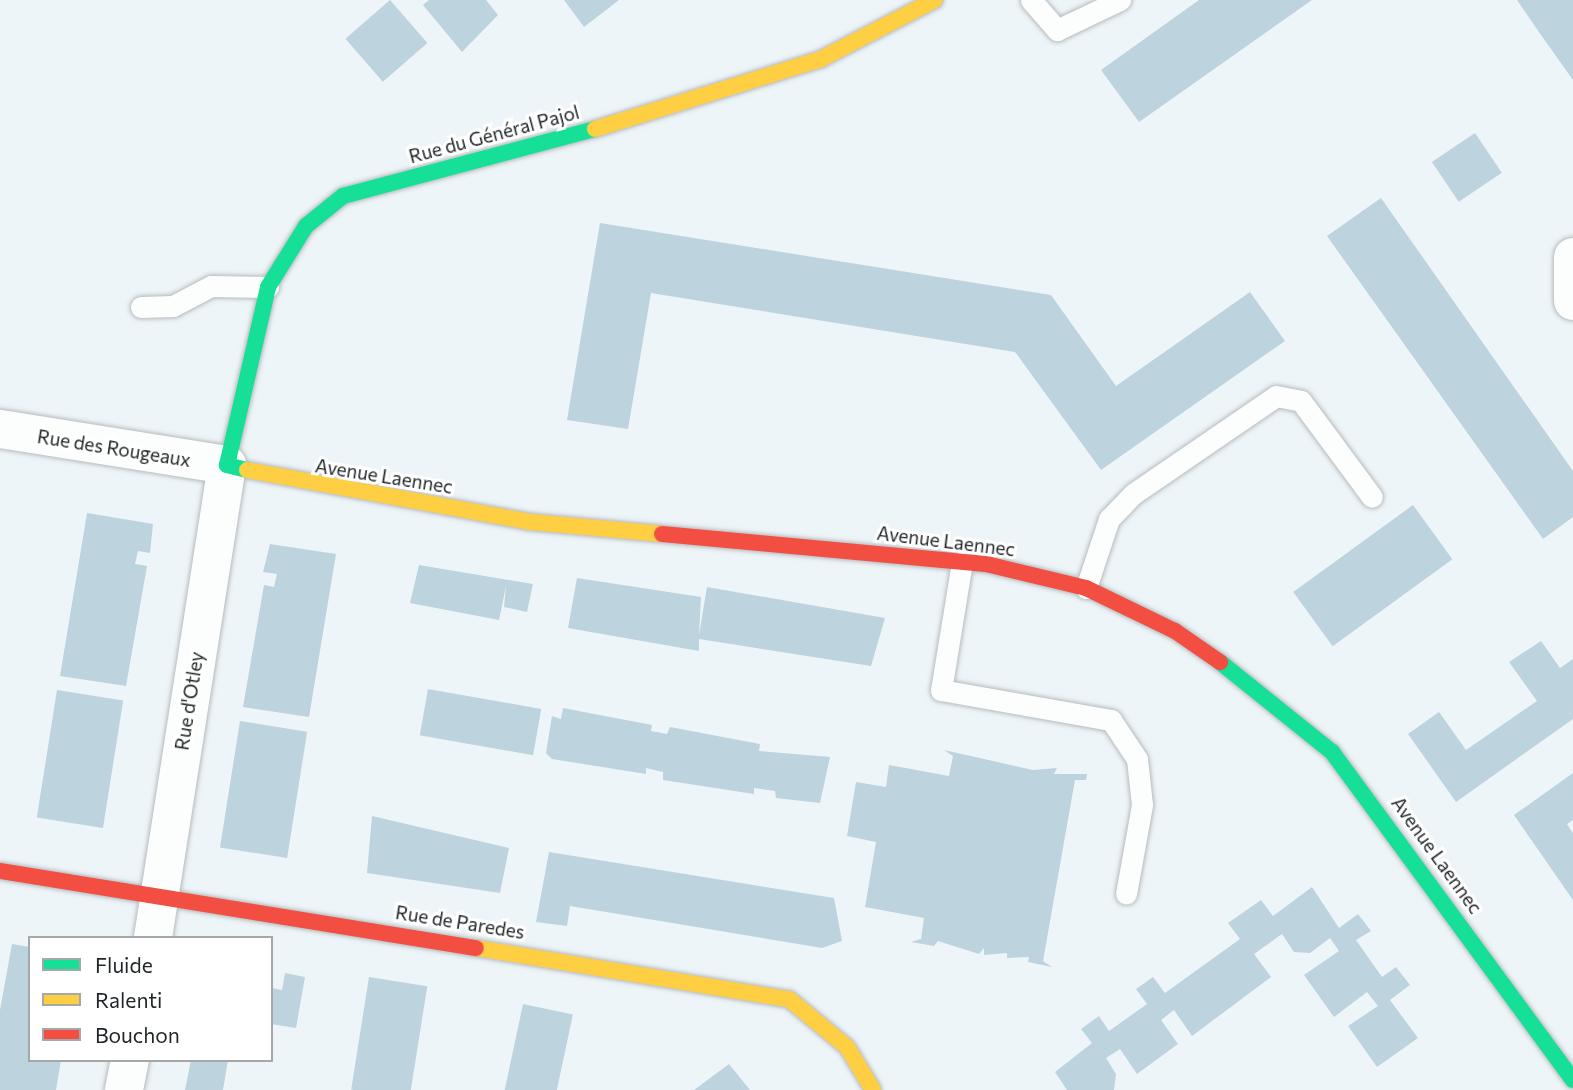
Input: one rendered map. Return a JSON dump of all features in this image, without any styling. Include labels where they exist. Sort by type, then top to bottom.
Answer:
[{"type":"street","name":"Rue du Général Pajol","points":[[228,465],[268,287],[306,226],[344,196],[713,97],[821,59],[935,0]]},
{"type":"street","points":[[1573,257],[1573,301]]},
{"type":"street","name":"Rue des Rougeaux","points":[[0,429],[228,465]]},
{"type":"street","name":"Avenue Laennec","points":[[228,465],[304,485],[531,522],[962,562],[1086,588],[1175,631],[1273,699],[1332,752],[1573,1080]]},
{"type":"street","name":"Rue d'Otley","points":[[153,936],[228,465]]},
{"type":"street","name":"Rue de Paredes","points":[[0,871],[789,999],[847,1047],[873,1090]]},
{"type":"street","points":[[124,1090],[130,1062]]},
{"type":"lane","points":[[1031,0],[1057,30],[1120,0]]},
{"type":"lane","points":[[141,307],[173,306],[211,286],[268,287]]},
{"type":"lane","points":[[1086,588],[1109,519],[1133,495],[1276,396],[1301,401],[1372,497]]},
{"type":"lane","points":[[962,562],[941,690],[1111,720],[1136,759],[1142,805],[1126,894]]},
{"type":"building","points":[[390,0],[427,43],[383,82],[345,39]]},
{"type":"building","points":[[429,0],[486,0],[498,15],[462,52],[423,5]]},
{"type":"building","points":[[564,0],[619,0],[584,27]]},
{"type":"building","points":[[1199,0],[1312,0],[1139,122],[1101,70]]},
{"type":"building","points":[[1517,0],[1573,0],[1573,80],[1541,35]]},
{"type":"building","points":[[1475,133],[1502,173],[1459,202],[1432,162]]},
{"type":"building","points":[[1381,198],[1573,471],[1573,517],[1543,539],[1327,236]]},
{"type":"building","points":[[600,223],[1051,295],[1116,386],[1250,292],[1285,341],[1101,470],[1015,352],[651,293],[628,429],[567,420]]},
{"type":"building","points":[[1413,505],[1452,559],[1333,646],[1293,592]]},
{"type":"building","points":[[87,513],[153,524],[150,553],[138,551],[135,564],[147,566],[126,686],[60,676]]},
{"type":"building","points":[[270,544],[336,554],[309,717],[243,707],[264,585],[274,587],[277,574],[263,572]]},
{"type":"building","points":[[419,565],[533,584],[527,612],[504,607],[506,586],[499,620],[410,603]]},
{"type":"building","points":[[577,578],[701,597],[699,635],[707,587],[885,618],[871,666],[699,639],[699,651],[568,628]]},
{"type":"building","points":[[1541,641],[1560,668],[1573,659],[1573,719],[1456,802],[1408,734],[1439,712],[1466,750],[1537,701],[1509,662]]},
{"type":"building","points":[[428,689],[541,709],[533,755],[420,735]]},
{"type":"building","points":[[57,690],[123,700],[103,828],[37,817]]},
{"type":"building","points":[[563,708],[652,725],[651,731],[667,734],[670,727],[760,744],[759,751],[830,757],[820,803],[776,798],[775,791],[754,788],[754,794],[663,780],[663,772],[646,768],[646,774],[552,759],[546,753],[552,716],[561,719]]},
{"type":"building","points":[[240,721],[307,732],[287,858],[220,847]]},
{"type":"building","points":[[944,750],[1033,770],[1057,768],[1054,774],[1087,774],[1086,780],[1075,780],[1043,961],[1052,967],[1028,962],[1029,957],[1007,958],[1007,953],[984,955],[984,948],[979,954],[938,941],[934,946],[911,942],[921,939],[924,918],[865,907],[876,842],[847,836],[856,782],[886,787],[889,765],[949,776],[953,756]]},
{"type":"building","points":[[1573,773],[1573,820],[1567,824],[1573,833],[1573,900],[1514,815]]},
{"type":"building","points":[[372,816],[509,848],[500,893],[367,873]]},
{"type":"building","points":[[549,852],[834,898],[842,941],[822,948],[570,906],[567,926],[536,922]]},
{"type":"building","points":[[1312,887],[1339,928],[1358,914],[1371,931],[1356,940],[1382,977],[1396,967],[1410,985],[1390,1000],[1418,1038],[1377,1067],[1348,1026],[1378,1006],[1367,992],[1334,1017],[1304,975],[1339,951],[1330,938],[1310,953],[1294,952],[1282,934],[1254,954],[1271,977],[1192,1036],[1174,1010],[1161,1020],[1178,1044],[1137,1074],[1120,1049],[1106,1058],[1116,1074],[1114,1090],[1067,1090],[1055,1072],[1092,1043],[1081,1029],[1099,1016],[1109,1031],[1147,1004],[1136,989],[1153,977],[1165,993],[1240,939],[1228,923],[1261,900],[1273,916]]},
{"type":"building","points":[[12,944],[28,947],[28,1062],[61,1062],[56,1090],[0,1090],[0,1010]]},
{"type":"building","points":[[285,973],[305,977],[296,1028],[273,1024],[273,988],[282,990]]},
{"type":"building","points":[[369,977],[427,986],[411,1090],[351,1090]]},
{"type":"building","points":[[523,1004],[573,1015],[557,1090],[505,1090]]},
{"type":"building","points":[[191,1062],[228,1062],[223,1090],[185,1090]]},
{"type":"building","points":[[729,1064],[750,1090],[694,1090]]},
{"type":"traffic: fast","points":[[247,470],[227,465],[268,287],[306,226],[343,196],[595,129]]},
{"type":"traffic: fast","points":[[1220,662],[1332,752],[1573,1080]]},
{"type":"traffic: slow","points":[[595,129],[821,59],[935,0]]},
{"type":"traffic: slow","points":[[247,470],[531,522],[662,534]]},
{"type":"traffic: slow","points":[[476,948],[789,999],[847,1047],[873,1090]]},
{"type":"traffic: jam","points":[[662,534],[986,564],[1086,588],[1175,631],[1220,662]]},
{"type":"traffic: jam","points":[[0,871],[476,948]]}]
